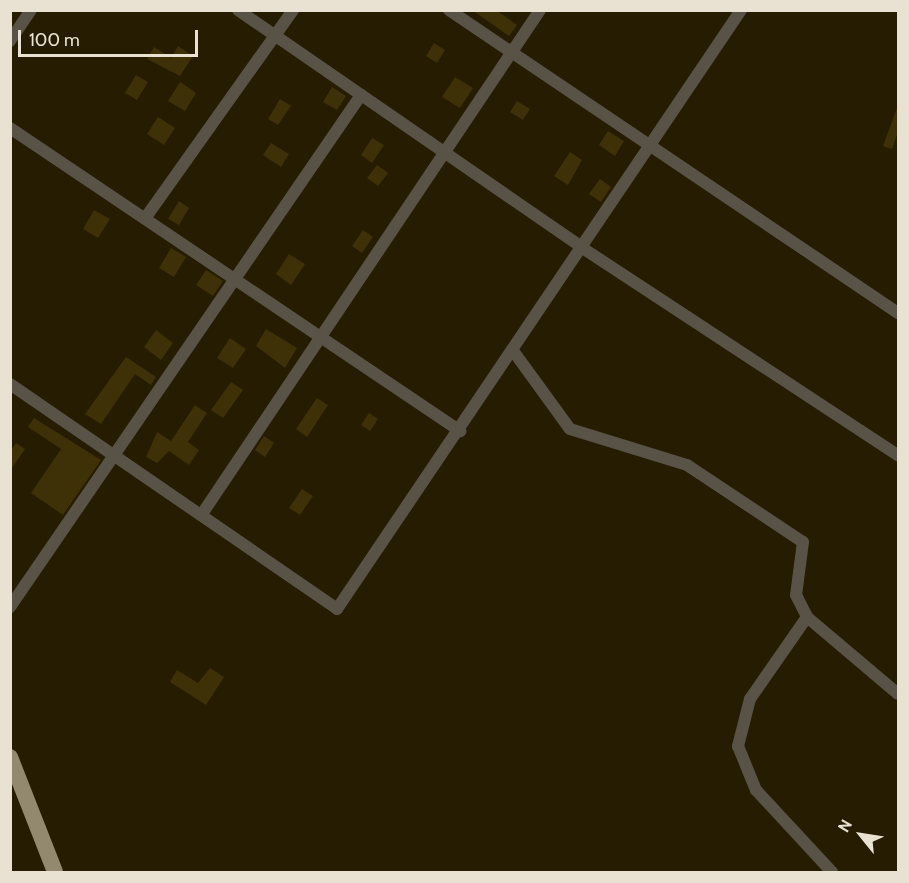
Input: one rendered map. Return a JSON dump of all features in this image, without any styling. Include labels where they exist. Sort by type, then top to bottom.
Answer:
[{"type":"main road","points":[[10,757],[55,873]]},
{"type":"street","points":[[10,41],[31,10]]},
{"type":"street","points":[[238,10],[584,249],[898,455]]},
{"type":"street","points":[[146,217],[293,10]]},
{"type":"street","points":[[450,10],[898,313]]},
{"type":"street","points":[[202,514],[540,10]]},
{"type":"street","points":[[10,384],[116,454],[337,609],[584,249],[741,10]]},
{"type":"street","points":[[10,607],[361,95]]},
{"type":"street","points":[[10,128],[237,277],[460,431]]},
{"type":"street","points":[[514,352],[570,429],[687,465],[803,542],[796,595],[807,617],[898,694]]},
{"type":"street","points":[[807,617],[750,699],[738,746],[756,790],[832,873]]},
{"type":"building","points":[[472,10],[496,10],[517,25],[509,36]]},
{"type":"building","points":[[434,43],[445,50],[437,63],[426,56]]},
{"type":"building","points":[[178,46],[193,56],[180,76],[147,59],[154,47],[171,58]]},
{"type":"building","points":[[136,75],[148,82],[137,100],[125,93]]},
{"type":"building","points":[[455,77],[473,88],[460,108],[442,97]]},
{"type":"building","points":[[180,82],[196,93],[185,111],[168,101]]},
{"type":"building","points":[[332,87],[346,96],[337,110],[323,102]]},
{"type":"building","points":[[280,99],[291,106],[278,125],[268,119]]},
{"type":"building","points":[[517,101],[530,109],[523,120],[510,112]]},
{"type":"building","points":[[897,108],[898,132],[892,149],[883,146]]},
{"type":"building","points":[[158,117],[175,128],[164,145],[147,134]]},
{"type":"building","points":[[608,131],[624,141],[615,156],[599,145]]},
{"type":"building","points":[[372,138],[384,145],[372,163],[361,155]]},
{"type":"building","points":[[271,143],[289,154],[281,167],[263,155]]},
{"type":"building","points":[[570,152],[582,160],[568,185],[554,176]]},
{"type":"building","points":[[377,165],[388,173],[378,186],[367,178]]},
{"type":"building","points":[[600,179],[611,187],[601,202],[589,194]]},
{"type":"building","points":[[179,201],[189,208],[179,225],[168,219]]},
{"type":"building","points":[[94,210],[110,219],[98,238],[83,229]]},
{"type":"building","points":[[363,230],[373,237],[362,253],[352,246]]},
{"type":"building","points":[[171,248],[186,257],[174,277],[159,268]]},
{"type":"building","points":[[289,254],[305,264],[291,285],[276,274]]},
{"type":"building","points":[[206,270],[223,281],[213,296],[196,285]]},
{"type":"building","points":[[266,329],[297,348],[285,368],[256,346]]},
{"type":"building","points":[[156,330],[173,343],[161,360],[144,347]]},
{"type":"building","points":[[230,338],[246,349],[233,368],[217,358]]},
{"type":"building","points":[[126,357],[156,377],[151,385],[135,374],[101,424],[85,414]]},
{"type":"building","points":[[231,382],[243,390],[223,418],[211,410]]},
{"type":"building","points":[[317,398],[328,405],[307,437],[296,429]]},
{"type":"building","points":[[195,405],[207,413],[188,442],[199,450],[189,465],[169,451],[157,463],[146,457],[157,432],[171,441]]},
{"type":"building","points":[[369,413],[378,419],[370,431],[361,425]]},
{"type":"building","points":[[34,418],[101,460],[63,515],[31,493],[61,449],[28,427]]},
{"type":"building","points":[[264,436],[274,443],[265,457],[255,450]]},
{"type":"building","points":[[16,443],[25,449],[10,471],[10,452]]},
{"type":"building","points":[[302,489],[313,496],[300,515],[289,508]]},
{"type":"building","points":[[210,668],[224,677],[206,705],[170,682],[177,670],[198,683]]}]
